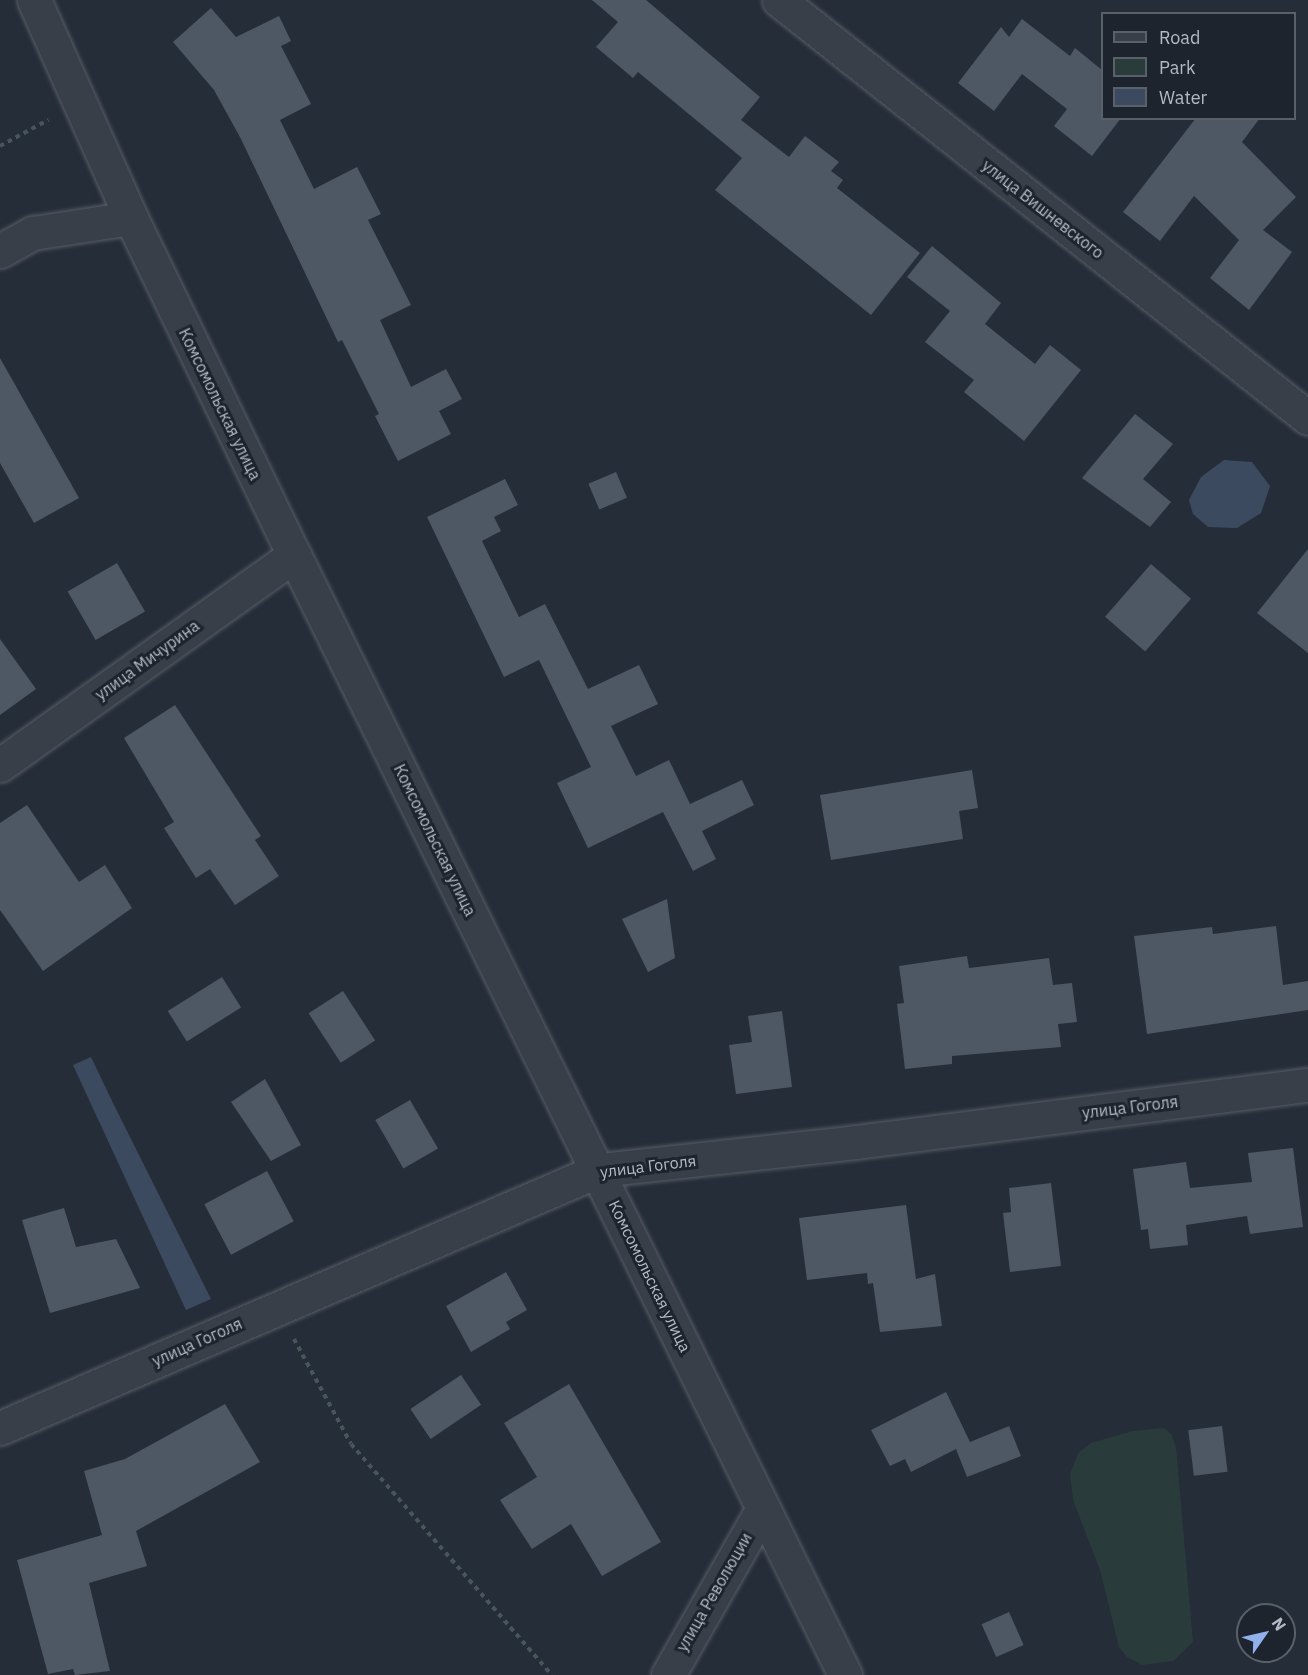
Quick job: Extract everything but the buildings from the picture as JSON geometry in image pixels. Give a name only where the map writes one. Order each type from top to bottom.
[{"type":"street","name":"Комсомольская улица","points":[[34,0],[131,218],[294,555],[599,1170],[762,1510],[845,1675]]},
{"type":"street","name":"улица Вишневского","points":[[779,0],[1308,418]]},
{"type":"street","points":[[0,251],[33,233],[131,218]]},
{"type":"street","name":"улица Мичурина","points":[[0,765],[294,555]]},
{"type":"street","name":"улица Гоголя","points":[[0,1428],[599,1170],[855,1142],[1308,1085]]},
{"type":"street","name":"улица Революции","points":[[669,1675],[762,1510]]},
{"type":"path","points":[[0,146],[81,103]]},
{"type":"path","points":[[277,1307],[351,1444],[552,1675]]},
{"type":"green space","points":[[1164,1428],[1172,1435],[1176,1447],[1193,1642],[1173,1661],[1142,1665],[1127,1657],[1119,1647],[1100,1570],[1073,1500],[1070,1474],[1078,1453],[1091,1443],[1133,1431]]},
{"type":"water","points":[[1224,460],[1252,462],[1270,486],[1261,513],[1237,528],[1208,527],[1193,514],[1189,500],[1201,477]]},
{"type":"water","points":[[91,1057],[211,1299],[186,1310],[73,1065]]}]
